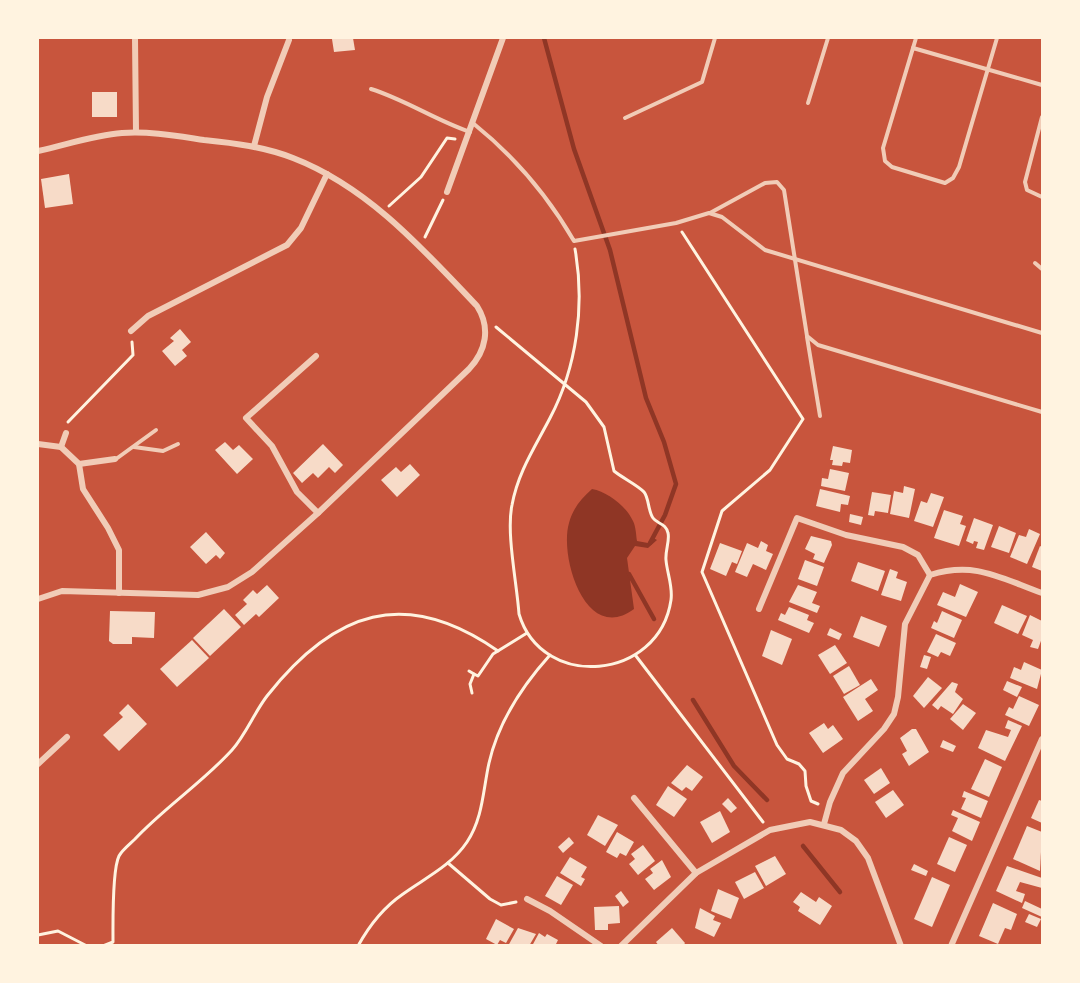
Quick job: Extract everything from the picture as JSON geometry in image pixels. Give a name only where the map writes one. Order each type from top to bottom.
[{"type":"street","points":[[135,38],[136,132]]},
{"type":"street","points":[[447,192],[474,124],[503,38]]},
{"type":"street","points":[[254,146],[267,97],[289,40]]},
{"type":"street","points":[[38,150],[89,138],[136,132],[254,146],[294,158],[327,174],[383,212],[421,247],[477,306],[484,320],[485,341],[475,363],[318,513],[252,572],[228,587],[198,595],[62,591],[38,599]]},
{"type":"street","points":[[131,331],[148,316],[287,245],[301,228],[327,174]]},
{"type":"street","points":[[316,356],[246,418],[272,446],[297,492],[318,513]]},
{"type":"street","points":[[61,447],[66,433]]},
{"type":"street","points":[[38,444],[61,447],[79,464],[83,489],[119,550],[119,593]]},
{"type":"street","points":[[79,464],[115,459]]},
{"type":"street","points":[[759,609],[797,518],[846,535],[903,547],[918,555],[930,575]]},
{"type":"street","points":[[824,824],[833,794],[843,773],[884,729],[894,714],[901,681],[905,624],[930,575],[952,568],[977,569],[1042,593]]},
{"type":"street","points":[[38,764],[67,737]]},
{"type":"street","points":[[951,945],[1042,739]]},
{"type":"street","points":[[634,798],[696,873]]},
{"type":"street","points":[[621,945],[696,873],[770,830],[795,823],[824,824],[841,830],[856,841],[868,858],[901,945]]},
{"type":"street","points":[[527,899],[550,911],[601,945]]},
{"type":"lane","points":[[625,118],[702,82],[715,38]]},
{"type":"lane","points":[[808,103],[828,38]]},
{"type":"lane","points":[[916,38],[883,148],[885,161],[892,166],[945,183],[953,178],[959,167],[997,38]]},
{"type":"lane","points":[[913,48],[1042,85]]},
{"type":"lane","points":[[371,89],[397,98],[443,123],[471,132]]},
{"type":"lane","points":[[1042,117],[1025,182],[1027,190],[1042,197]]},
{"type":"lane","points":[[474,124],[518,163],[559,214],[574,241],[676,223],[709,213],[765,183],[777,182],[783,190],[820,416]]},
{"type":"lane","points":[[709,213],[722,217],[765,250],[1042,333]]},
{"type":"lane","points":[[1035,263],[1042,270]]},
{"type":"lane","points":[[807,336],[818,345],[1042,412]]},
{"type":"lane","points":[[115,459],[156,430]]},
{"type":"lane","points":[[133,447],[163,451],[178,444]]},
{"type":"path","points":[[383,212],[421,177],[447,138],[468,140]]},
{"type":"path","points":[[421,247],[447,192]]},
{"type":"path","points":[[676,223],[803,419],[801,426]]},
{"type":"path","points":[[484,320],[499,329],[566,383],[586,402],[604,427],[614,471],[644,491],[653,518],[665,526],[669,536],[665,559],[672,588],[671,601],[662,630],[636,656],[603,666],[581,665],[550,655],[527,633],[519,614],[511,506],[522,470],[566,383],[577,330],[578,276],[574,241]]},
{"type":"path","points":[[66,433],[68,419],[133,355],[131,331]]},
{"type":"path","points":[[103,945],[113,944],[113,909],[119,857],[153,819],[198,784],[233,748],[267,697],[299,661],[342,627],[375,615],[419,614],[481,639],[498,651]]},
{"type":"path","points":[[469,671],[478,676],[487,660],[527,633]]},
{"type":"path","points":[[357,945],[385,910],[460,852],[474,830],[494,747],[501,730],[521,691],[550,655]]},
{"type":"path","points":[[636,656],[770,830]]},
{"type":"path","points":[[472,693],[470,684],[474,674]]},
{"type":"path","points":[[448,863],[490,899],[501,905],[527,899]]},
{"type":"path","points":[[38,935],[58,931],[87,945]]},
{"type":"shaded area","points":[[592,489],[610,496],[626,510],[634,523],[637,541],[648,543],[652,537],[657,540],[648,548],[635,546],[627,558],[634,609],[617,617],[602,616],[590,607],[580,592],[568,556],[569,523],[578,504]]},
{"type":"building","points":[[353,38],[355,50],[334,52],[332,39]]},
{"type":"building","points":[[92,92],[117,92],[117,117],[92,117]]},
{"type":"building","points":[[69,174],[73,204],[45,208],[41,179]]},
{"type":"building","points":[[180,329],[191,342],[182,350],[187,356],[175,366],[162,351],[174,341],[170,338]]},
{"type":"building","points":[[225,442],[233,450],[239,445],[253,459],[237,474],[215,450]]},
{"type":"building","points":[[323,444],[343,465],[335,473],[329,467],[318,478],[313,473],[302,483],[293,473]]},
{"type":"building","points":[[833,446],[852,450],[850,463],[843,462],[842,466],[832,465],[833,460],[830,460]]},
{"type":"building","points":[[410,464],[420,475],[397,497],[381,480],[396,467],[401,472]]},
{"type":"building","points":[[830,469],[849,473],[845,491],[821,486],[822,478],[828,479]]},
{"type":"building","points":[[904,486],[915,489],[909,518],[890,514],[894,491],[903,493]]},
{"type":"building","points":[[820,489],[850,496],[848,505],[841,504],[840,512],[816,506]]},
{"type":"building","points":[[872,492],[891,495],[888,513],[875,511],[874,516],[868,515]]},
{"type":"building","points":[[931,493],[944,497],[933,527],[914,521],[921,501],[927,503]]},
{"type":"building","points":[[944,510],[963,516],[960,524],[966,526],[959,546],[934,538]]},
{"type":"building","points":[[850,514],[863,517],[861,525],[849,522]]},
{"type":"building","points":[[974,518],[993,525],[984,550],[976,548],[978,542],[974,541],[973,544],[966,541]]},
{"type":"building","points":[[999,526],[1016,533],[1009,553],[991,547]]},
{"type":"building","points":[[1029,529],[1040,534],[1027,564],[1010,557],[1019,535],[1026,537]]},
{"type":"building","points":[[206,532],[225,553],[220,559],[216,555],[206,564],[190,547]]},
{"type":"building","points":[[811,536],[831,541],[832,545],[824,563],[813,559],[815,554],[805,549]]},
{"type":"building","points":[[761,541],[768,545],[766,551],[773,554],[766,570],[753,564],[747,577],[735,572],[747,543],[758,548]]},
{"type":"building","points":[[720,543],[742,551],[737,564],[732,562],[726,576],[710,569]]},
{"type":"building","points":[[1040,546],[1042,547],[1042,571],[1032,567]]},
{"type":"building","points":[[805,560],[824,567],[817,586],[798,579]]},
{"type":"building","points":[[858,562],[885,571],[878,591],[851,581]]},
{"type":"building","points":[[890,569],[898,572],[896,578],[907,582],[901,601],[881,595]]},
{"type":"building","points":[[960,584],[978,592],[966,617],[937,605],[943,592],[955,597]]},
{"type":"building","points":[[267,585],[279,598],[259,617],[256,614],[244,625],[235,615],[247,604],[243,600],[253,590],[257,594]]},
{"type":"building","points":[[798,585],[817,592],[812,603],[820,606],[817,613],[789,602]]},
{"type":"building","points":[[1002,605],[1027,616],[1018,634],[994,623]]},
{"type":"building","points":[[789,607],[809,615],[807,620],[814,623],[809,633],[778,620],[781,613],[785,615]]},
{"type":"building","points":[[224,609],[241,627],[210,656],[193,638]]},
{"type":"building","points":[[110,611],[155,612],[154,638],[132,637],[132,644],[113,644],[109,641]]},
{"type":"building","points":[[942,611],[962,620],[954,638],[931,628],[934,621],[937,623]]},
{"type":"building","points":[[1030,615],[1042,621],[1042,638],[1038,649],[1030,647],[1033,640],[1022,635]]},
{"type":"building","points":[[861,616],[887,626],[879,647],[853,637]]},
{"type":"building","points":[[830,628],[842,634],[839,640],[827,635]]},
{"type":"building","points":[[771,630],[792,639],[782,665],[762,656]]},
{"type":"building","points":[[936,634],[956,643],[950,656],[941,652],[938,657],[927,652]]},
{"type":"building","points":[[192,640],[209,658],[177,687],[160,669]]},
{"type":"building","points":[[835,645],[847,663],[830,674],[818,655]]},
{"type":"building","points":[[924,655],[931,657],[927,669],[920,667]]},
{"type":"building","points":[[1024,662],[1042,670],[1037,689],[1010,678],[1014,667],[1021,670]]},
{"type":"building","points":[[849,666],[860,685],[844,694],[833,676]]},
{"type":"building","points":[[928,677],[942,688],[924,708],[913,696]]},
{"type":"building","points":[[871,679],[878,690],[865,699],[873,711],[858,721],[843,697]]},
{"type":"building","points":[[1007,681],[1022,687],[1017,697],[1003,690]]},
{"type":"building","points":[[952,682],[958,684],[955,692],[963,699],[953,714],[941,706],[938,710],[932,705]]},
{"type":"building","points":[[1019,696],[1039,705],[1029,726],[1005,715],[1009,707],[1013,709]]},
{"type":"building","points":[[128,704],[147,724],[119,751],[103,735],[123,717],[119,713]]},
{"type":"building","points":[[963,704],[976,713],[963,730],[950,719]]},
{"type":"building","points":[[1008,720],[1022,726],[1005,761],[978,748],[986,730],[1008,737],[1011,730],[1005,728]]},
{"type":"building","points":[[824,723],[828,729],[833,725],[843,739],[823,753],[809,733]]},
{"type":"building","points":[[912,729],[916,729],[929,752],[909,766],[902,754],[907,751],[900,738]]},
{"type":"building","points":[[943,740],[956,746],[953,752],[940,747]]},
{"type":"building","points":[[985,759],[1002,767],[989,797],[971,789]]},
{"type":"building","points":[[687,765],[703,777],[692,791],[686,787],[682,791],[671,783]]},
{"type":"building","points":[[881,768],[890,783],[874,794],[864,780]]},
{"type":"building","points":[[668,786],[687,799],[674,817],[656,805]]},
{"type":"building","points":[[893,790],[904,805],[886,818],[875,802]]},
{"type":"building","points":[[964,791],[988,801],[981,818],[961,809],[966,798],[962,797]]},
{"type":"building","points":[[728,798],[737,808],[731,813],[722,804]]},
{"type":"building","points":[[1039,800],[1042,801],[1042,823],[1031,818]]},
{"type":"building","points":[[953,810],[980,822],[972,841],[952,831],[958,818],[951,815]]},
{"type":"building","points":[[720,811],[730,832],[712,843],[700,822]]},
{"type":"building","points":[[598,815],[618,825],[605,846],[587,835]]},
{"type":"building","points":[[1027,826],[1042,832],[1040,871],[1013,859]]},
{"type":"building","points":[[617,832],[634,842],[626,856],[620,853],[617,858],[606,852]]},
{"type":"building","points":[[569,837],[574,843],[563,853],[558,847]]},
{"type":"building","points":[[949,837],[967,845],[955,872],[937,864]]},
{"type":"building","points":[[643,845],[655,861],[638,875],[629,864],[635,859],[631,854]]},
{"type":"building","points":[[775,856],[786,874],[766,886],[755,866]]},
{"type":"building","points":[[570,857],[587,867],[581,877],[585,879],[581,886],[560,873]]},
{"type":"building","points":[[662,860],[671,877],[654,890],[645,879],[653,873],[650,869]]},
{"type":"building","points":[[914,864],[928,871],[926,876],[911,870]]},
{"type":"building","points":[[1007,866],[1042,878],[1042,888],[1020,882],[1016,891],[1025,894],[1022,903],[996,891]]},
{"type":"building","points":[[755,872],[764,888],[744,899],[735,882]]},
{"type":"building","points":[[557,876],[573,885],[561,905],[545,896]]},
{"type":"building","points":[[932,877],[950,885],[932,927],[914,919]]},
{"type":"building","points":[[718,889],[739,898],[731,919],[711,911]]},
{"type":"building","points":[[621,891],[629,902],[623,907],[615,896]]},
{"type":"building","points":[[801,892],[816,902],[819,897],[832,906],[820,925],[798,911],[800,907],[793,902]]},
{"type":"building","points":[[1025,901],[1042,909],[1042,917],[1022,908]]},
{"type":"building","points":[[993,903],[1017,914],[1011,930],[1005,928],[998,944],[979,936]]},
{"type":"building","points":[[619,906],[620,923],[608,924],[608,930],[595,930],[594,907]]},
{"type":"building","points":[[700,908],[715,916],[713,920],[721,923],[714,937],[695,928]]},
{"type":"building","points":[[1029,914],[1041,919],[1037,927],[1025,922]]},
{"type":"building","points":[[496,919],[514,929],[506,943],[500,940],[497,945],[486,939]]},
{"type":"building","points":[[518,928],[536,934],[529,946],[508,946]]},
{"type":"building","points":[[672,928],[685,943],[683,946],[659,946],[656,942]]},
{"type":"building","points":[[539,933],[545,937],[547,934],[558,940],[555,946],[532,946]]},
{"type":"waterway","points":[[544,38],[574,149],[610,250],[646,398],[664,442],[676,484],[665,515],[650,543]]},
{"type":"waterway","points":[[629,574],[654,619]]},
{"type":"waterway","points":[[693,700],[734,766],[767,800]]},
{"type":"waterway","points":[[803,846],[840,892]]}]
